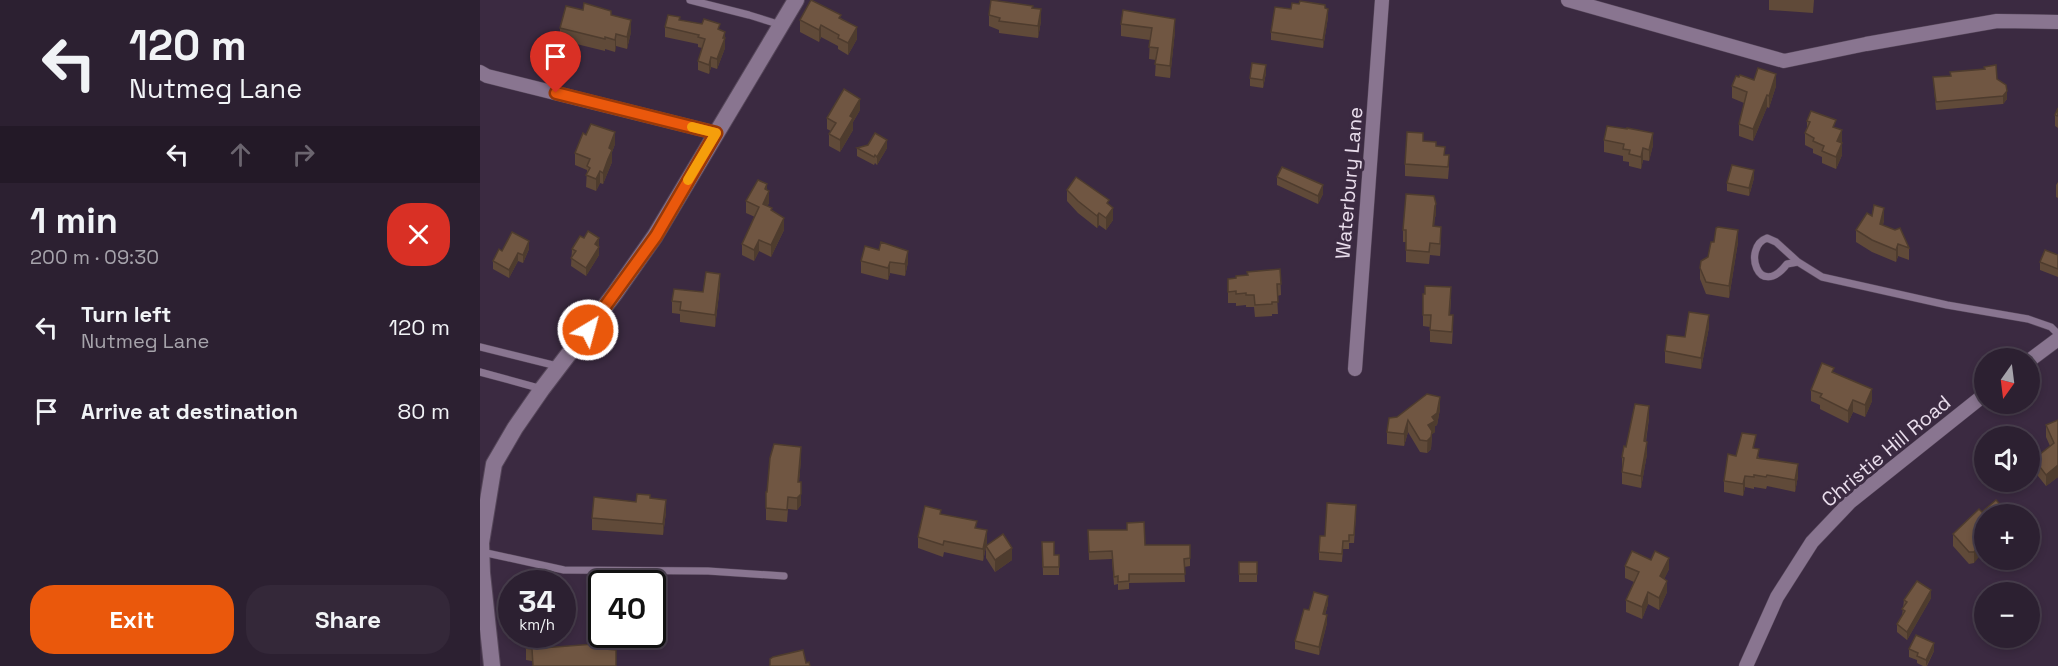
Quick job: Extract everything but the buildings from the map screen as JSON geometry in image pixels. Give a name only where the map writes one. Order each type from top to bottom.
[{"type":"street","points":[[492,666],[482,573],[482,552],[494,464],[542,389],[656,236],[796,0]]},
{"type":"street","name":"Waterbury Lane","points":[[1355,369],[1382,0]]},
{"type":"street","points":[[1568,0],[1784,61],[1997,21],[2058,22]]},
{"type":"street","points":[[480,72],[716,133]]},
{"type":"street","points":[[2040,352],[2058,339]]},
{"type":"street","name":"Christie Hill Road","points":[[1746,666],[1777,597],[1812,542],[1850,502],[1974,403]]},
{"type":"lane","points":[[690,0],[781,25]]},
{"type":"lane","points":[[1798,262],[1786,264],[1776,275],[1764,277],[1755,268],[1755,254],[1762,240],[1767,238],[1776,242],[1798,262],[1822,278],[1947,305],[2028,319],[2051,327],[2058,334]]},
{"type":"lane","points":[[480,347],[560,366]]},
{"type":"lane","points":[[480,372],[542,389]]},
{"type":"lane","points":[[482,552],[564,570],[708,572],[784,576]]},
{"type":"slow traffic","points":[[688,180],[716,133],[692,127]]},
{"type":"route","points":[[556,93],[716,133],[656,236],[588,330]]}]
